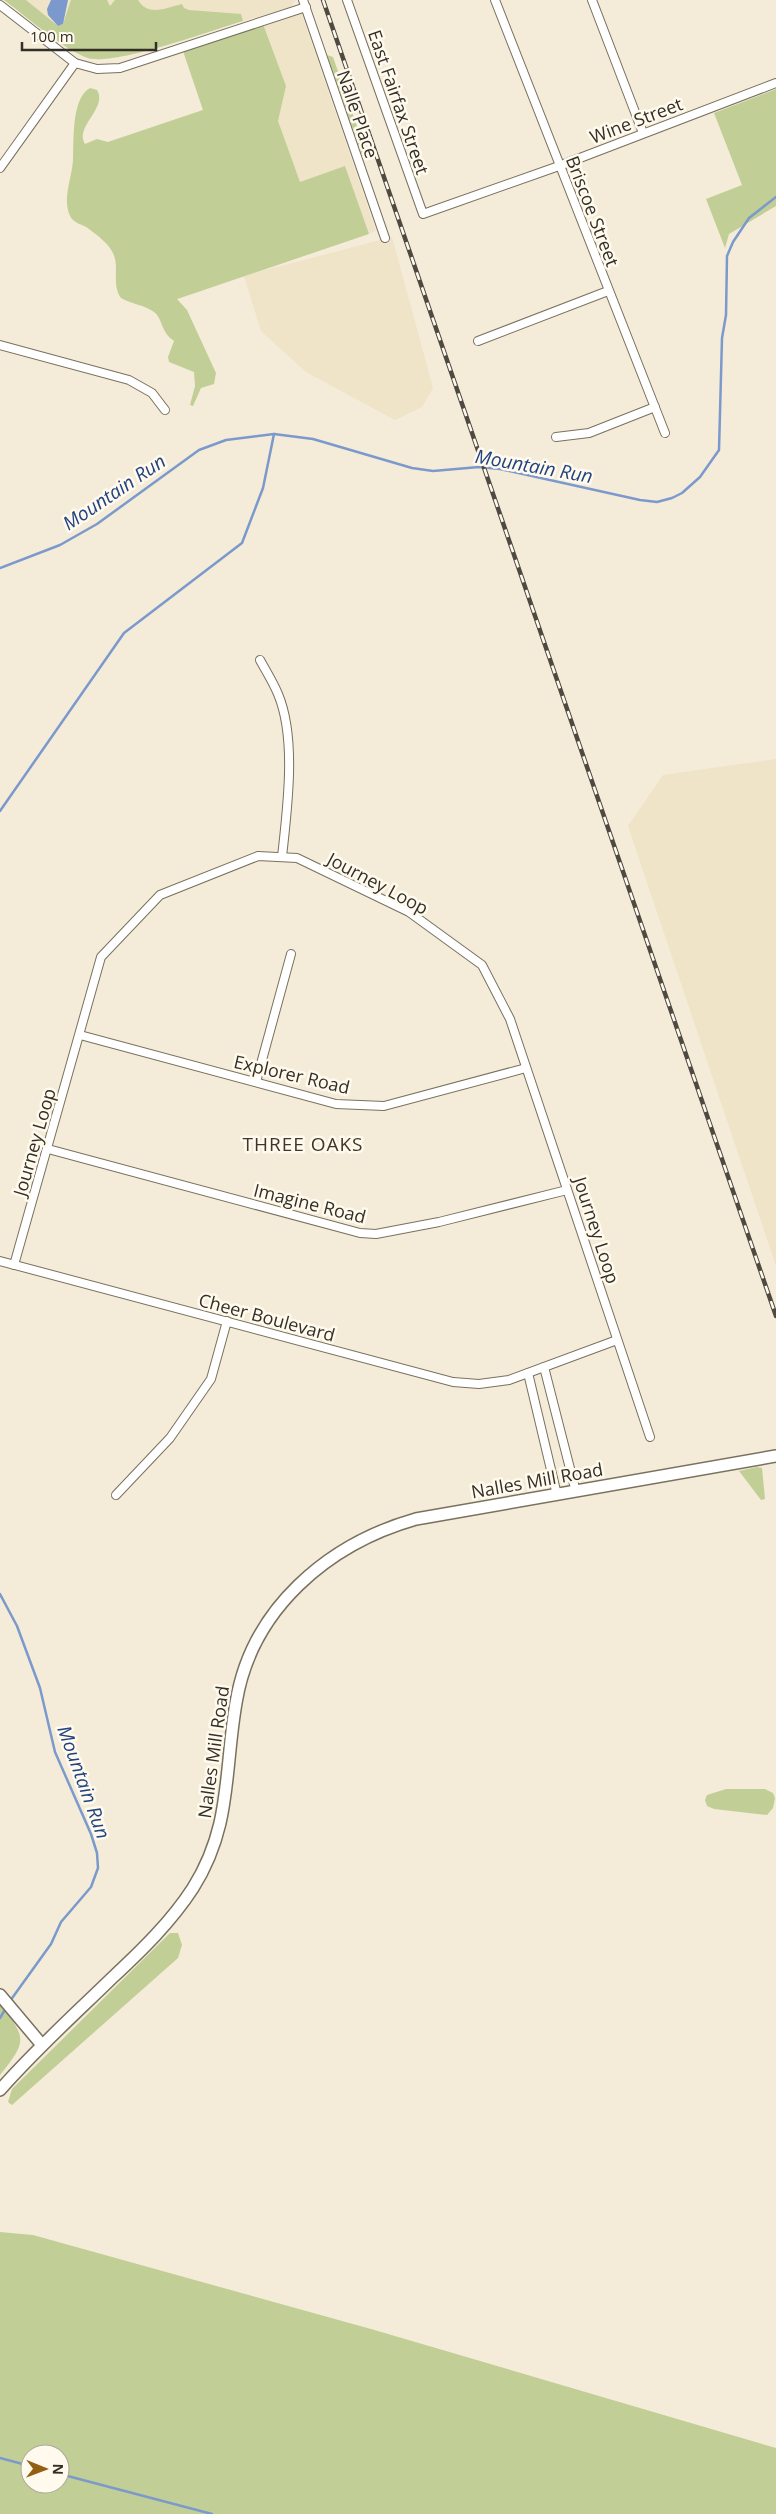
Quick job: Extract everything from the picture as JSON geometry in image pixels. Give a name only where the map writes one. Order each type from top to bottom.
[{"type":"street","name":"East Fairfax Street","points":[[347,0],[423,214]]},
{"type":"street","name":"Briscoe Street","points":[[495,0],[665,433]]},
{"type":"street","points":[[592,0],[643,133]]},
{"type":"street","points":[[0,5],[75,63],[97,69],[120,68],[305,3]]},
{"type":"street","name":"Nalle Place","points":[[305,3],[385,238]]},
{"type":"street","points":[[0,168],[75,63]]},
{"type":"street","name":"Wine Street","points":[[423,214],[559,166],[776,82]]},
{"type":"street","points":[[478,341],[608,291]]},
{"type":"street","points":[[0,347],[110,373],[129,380],[152,393],[165,410]]},
{"type":"street","points":[[556,437],[589,433],[655,407]]},
{"type":"street","points":[[260,660],[279,695],[289,743],[288,800],[282,858]]},
{"type":"street","name":"Journey Loop","points":[[14,1265],[102,957],[160,895],[258,856],[297,858],[409,912],[482,965],[510,1019],[650,1437]]},
{"type":"street","points":[[256,1082],[290,954]]},
{"type":"street","name":"Explorer Road","points":[[80,1035],[336,1104],[384,1106],[526,1068]]},
{"type":"street","name":"Imagine Road","points":[[48,1149],[360,1233],[376,1234],[439,1222],[568,1190]]},
{"type":"street","name":"Cheer Boulevard","points":[[0,1261],[453,1382],[486,1383],[509,1380],[618,1340]]},
{"type":"street","points":[[116,1495],[170,1438],[211,1379],[227,1321]]},
{"type":"street","points":[[544,1367],[576,1492]]},
{"type":"street","points":[[528,1373],[557,1495]]},
{"type":"street","name":"Nalles Mill Road","points":[[0,2090],[42,2045],[165,1924],[187,1897],[205,1868],[213,1850],[225,1806],[231,1737],[240,1684],[258,1640],[272,1617],[300,1583],[340,1551],[394,1525],[452,1512],[776,1456]]},
{"type":"street","points":[[0,1995],[42,2045]]},
{"type":"shaded area","points":[[4,0],[296,0],[290,7],[138,53],[100,60],[89,59],[78,53]]},
{"type":"shaded area","points":[[301,12],[376,231],[254,273],[392,237],[433,388],[422,407],[395,420],[306,372],[261,331],[244,276],[176,300],[80,151],[203,110],[183,51]]},
{"type":"shaded area","points":[[776,759],[776,1266],[628,826],[663,775]]},
{"type":"green space","points":[[4,0],[26,0],[58,26],[63,24],[71,0],[107,0],[110,6],[115,0],[138,0],[142,5],[152,10],[182,4],[184,8],[189,10],[241,14],[243,21],[141,52],[120,57],[88,58],[57,41]]},
{"type":"green space","points":[[263,24],[286,86],[278,121],[300,182],[345,166],[369,234],[177,299],[187,310],[216,373],[214,384],[201,388],[193,406],[190,405],[195,386],[194,372],[169,362],[168,357],[174,341],[166,333],[154,312],[121,298],[116,281],[115,258],[111,250],[106,243],[87,227],[74,221],[70,216],[67,196],[73,160],[77,110],[79,101],[84,93],[90,88],[97,90],[98,104],[84,131],[83,138],[85,144],[97,139],[108,142],[203,110],[183,51]]},
{"type":"green space","points":[[327,55],[333,57],[366,152],[363,158]]},
{"type":"green space","points":[[776,89],[776,206],[729,234],[725,248],[706,199],[742,185],[714,113]]},
{"type":"green space","points":[[757,1467],[762,1468],[765,1499],[761,1500],[739,1471]]},
{"type":"green space","points":[[726,1789],[765,1789],[773,1793],[775,1798],[773,1808],[767,1815],[714,1809],[707,1806],[705,1800],[707,1795]]},
{"type":"green space","points":[[170,1933],[178,1933],[182,1945],[178,1958],[12,2105],[8,2102],[12,2089]]},
{"type":"green space","points":[[0,2005],[15,2025],[20,2040],[15,2054],[0,2075]]},
{"type":"green space","points":[[0,2232],[33,2235],[371,2329],[776,2448],[776,2514],[0,2514]]},
{"type":"water","points":[[51,0],[68,0],[63,24],[58,26],[48,15],[47,9]]},
{"type":"waterway","name":"Mountain Run","points":[[0,568],[60,545],[97,524],[199,450],[226,440],[274,434],[313,439],[412,468],[433,471],[479,467],[500,469],[640,500],[657,502],[672,498],[682,493],[700,477],[719,450],[722,338],[726,315],[727,256],[733,242],[749,218],[776,197]]},
{"type":"waterway","points":[[0,811],[124,633],[242,543],[263,488],[274,434]]},
{"type":"waterway","name":"Mountain Run","points":[[0,1594],[17,1626],[40,1688],[55,1752],[91,1834],[97,1853],[98,1868],[91,1887],[61,1922],[51,1944],[10,2001]]},
{"type":"waterway","name":"Mountain Run","points":[[0,2018],[6,2008]]},
{"type":"waterway","points":[[0,2458],[20,2463]]},
{"type":"waterway","points":[[70,2477],[212,2514]]},
{"type":"railway","points":[[323,0],[776,1316]]},
{"type":"district","name":"THREE OAKS","points":[[303,1144]]}]
